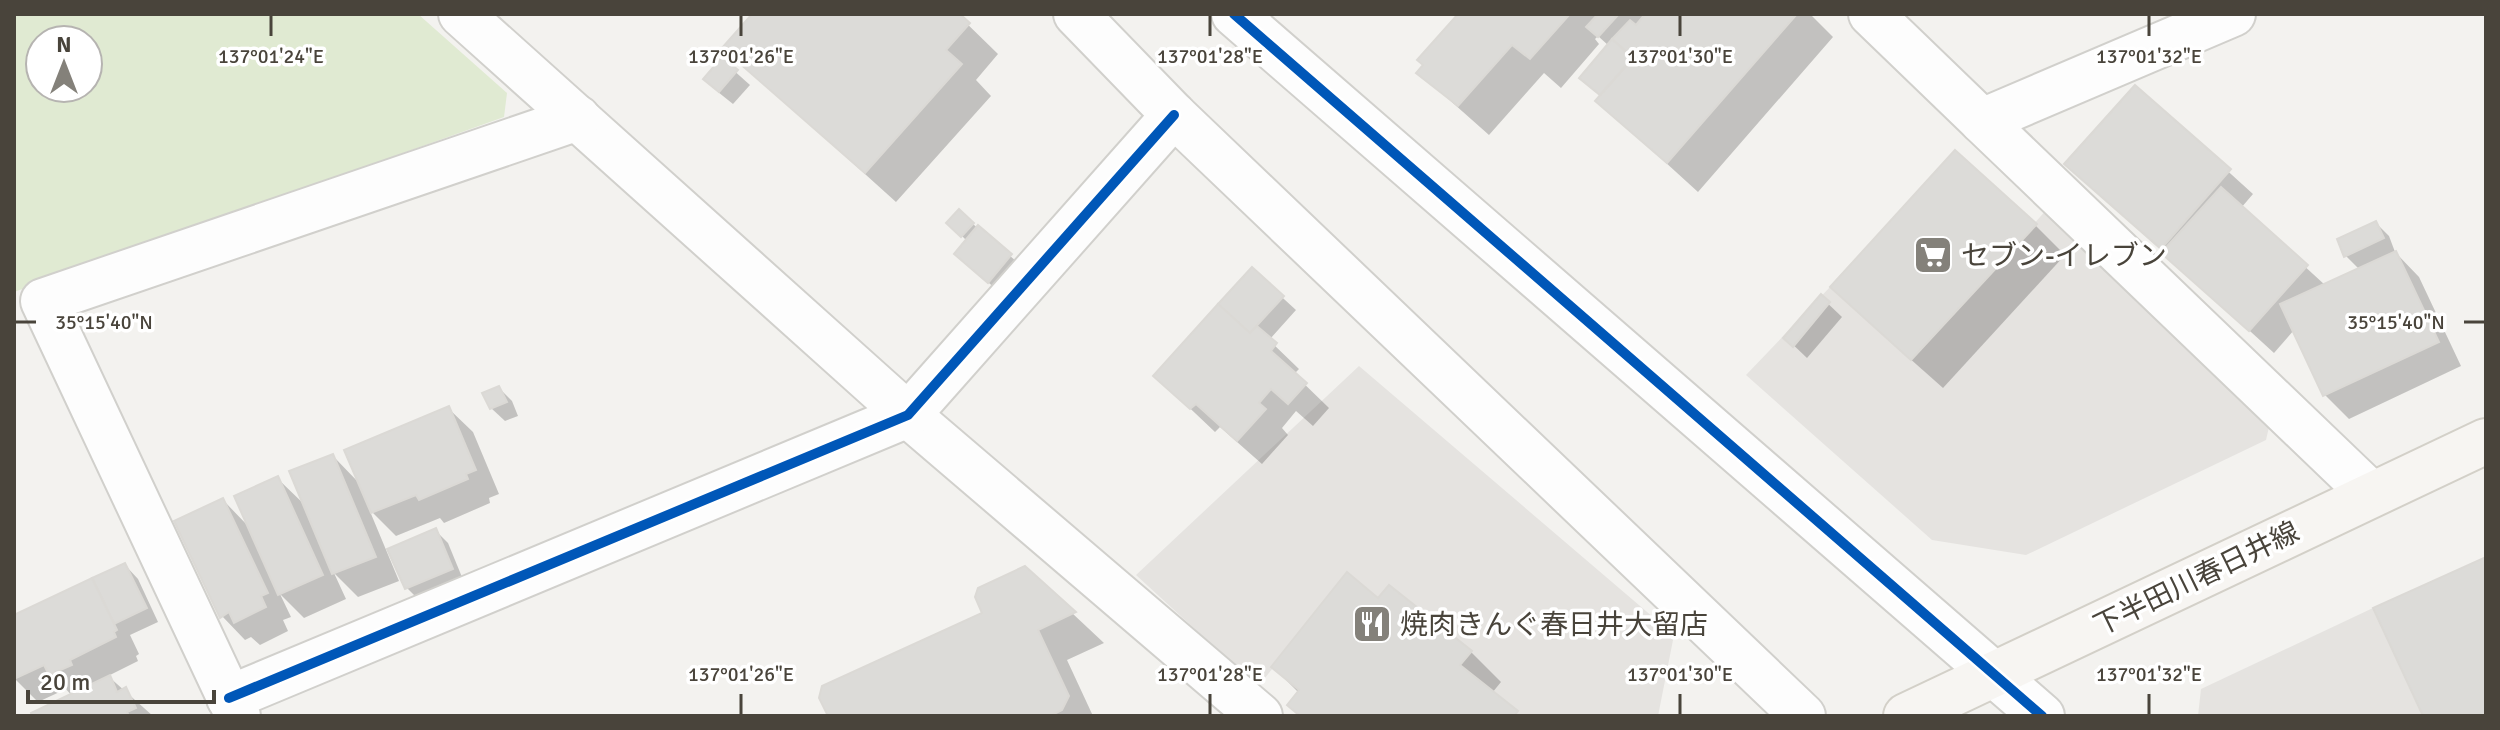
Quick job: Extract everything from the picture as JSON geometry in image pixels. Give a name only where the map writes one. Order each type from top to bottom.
[{"type":"main road","name":"下半田川春日井線","points":[[1906,716],[2486,441]]},
{"type":"street","points":[[461,14],[1241,712]]},
{"type":"street","points":[[1076,14],[1174,115],[1803,716]]},
{"type":"street","points":[[1234,14],[2042,716]]},
{"type":"street","points":[[1871,14],[2371,494]]},
{"type":"street","points":[[1982,121],[2233,14]]},
{"type":"street","points":[[578,118],[28,306],[234,707],[908,415],[1174,115]]},
{"type":"green space","points":[[14,14],[418,14],[507,93],[504,117],[14,292]]},
{"type":"shaded area","points":[[2048,208],[2272,414],[2266,440],[2026,555],[1932,540],[1746,375],[1830,287],[1912,360]]},
{"type":"shaded area","points":[[1359,366],[1674,635],[1658,716],[1514,716],[1517,711],[1460,665],[1471,650],[1389,585],[1378,598],[1347,573],[1258,687],[1136,575]]},
{"type":"shaded area","points":[[2373,608],[2423,716],[2198,716],[2201,689]]},
{"type":"building","points":[[752,14],[960,14],[970,23],[946,50],[962,64],[865,173],[722,48]]},
{"type":"building","points":[[1458,14],[1570,14],[1530,59],[1512,45],[1458,106],[1416,73],[1423,65],[1417,60]]},
{"type":"building","points":[[1598,14],[1619,14],[1598,37],[1586,27]]},
{"type":"building","points":[[1645,14],[1797,14],[1667,163],[1595,101],[1633,58],[1612,39],[1630,20],[1636,25]]},
{"type":"building","points":[[1612,39],[1633,58],[1600,95],[1579,78]]},
{"type":"building","points":[[722,57],[738,70],[719,92],[703,79]]},
{"type":"building","points":[[2135,85],[2231,169],[2161,249],[2064,164]]},
{"type":"building","name":"セブン-イレブン","points":[[1955,150],[2037,224],[1911,360],[1830,287]]},
{"type":"building","points":[[2221,187],[2308,265],[2249,331],[2161,253]]},
{"type":"building","points":[[959,209],[974,223],[961,237],[946,223]]},
{"type":"building","points":[[2376,221],[2384,238],[2344,257],[2337,239]]},
{"type":"building","points":[[978,225],[1012,254],[988,283],[954,254]]},
{"type":"building","points":[[2396,251],[2439,342],[2323,396],[2280,304]]},
{"type":"building","points":[[1252,267],[1284,296],[1250,333],[1218,304]]},
{"type":"building","points":[[1821,294],[1830,302],[1793,347],[1783,338]]},
{"type":"building","points":[[1218,304],[1250,333],[1257,326],[1277,343],[1271,351],[1307,383],[1288,404],[1271,389],[1259,403],[1266,409],[1237,441],[1196,404],[1190,409],[1153,376]]},
{"type":"building","points":[[499,386],[507,402],[490,409],[482,393]]},
{"type":"building","points":[[449,406],[476,470],[466,474],[468,479],[419,500],[416,495],[371,513],[344,450]]},
{"type":"building","points":[[333,454],[376,557],[332,574],[289,471]]},
{"type":"building","points":[[278,476],[323,575],[278,595],[234,496]]},
{"type":"building","points":[[223,498],[268,593],[261,596],[266,607],[234,623],[229,612],[220,618],[174,521]]},
{"type":"building","points":[[436,528],[453,569],[405,589],[387,549]]},
{"type":"building","points":[[2486,557],[2486,716],[2423,716],[2373,608]]},
{"type":"building","points":[[125,563],[147,608],[114,624],[92,578]]},
{"type":"building","points":[[1025,566],[1076,612],[1038,630],[1069,696],[1062,710],[1050,716],[828,716],[819,698],[822,686],[982,613],[975,597],[978,588]]},
{"type":"building","name":"焼肉きんぐ春日井大留店","points":[[1347,572],[1378,598],[1389,585],[1472,651],[1460,665],[1518,711],[1514,716],[1300,716],[1287,705],[1299,690],[1271,667]]},
{"type":"building","points":[[92,578],[117,630],[114,632],[116,637],[70,660],[72,665],[49,675],[44,665],[14,679],[14,615]]},
{"type":"building","points":[[110,675],[117,692],[126,687],[136,708],[127,712],[129,716],[32,716],[31,713]]},
{"type":"cycle path","points":[[1234,14],[2042,716]]},
{"type":"cycle path","points":[[229,698],[908,415],[1174,115]]},
{"type":"place","name":"セブン-イレブン","points":[[1933,255]]},
{"type":"place","name":"焼肉きんぐ春日井大留店","points":[[1372,624]]}]
